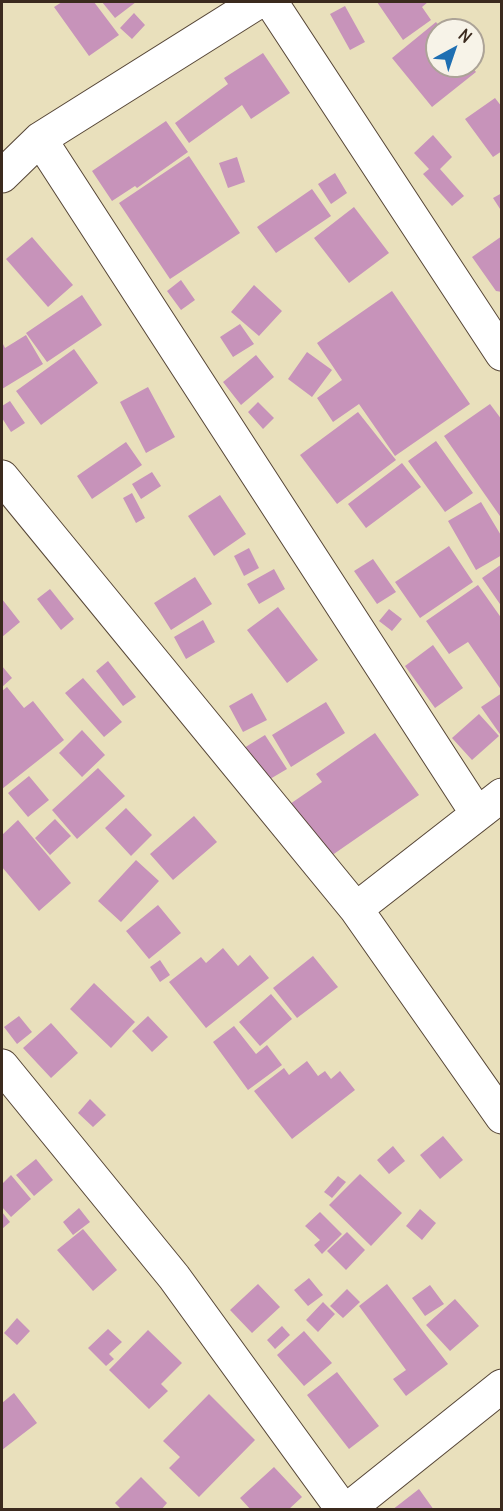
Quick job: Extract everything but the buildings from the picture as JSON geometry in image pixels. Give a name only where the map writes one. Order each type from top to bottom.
[{"type":"street","points":[[2,176],[40,139],[258,2]]},
{"type":"street","points":[[271,2],[501,354]]},
{"type":"street","points":[[40,139],[489,803],[356,909]]},
{"type":"street","points":[[2,477],[356,909],[501,1117]]},
{"type":"street","points":[[2,1066],[174,1277],[345,1509],[501,1386]]}]
